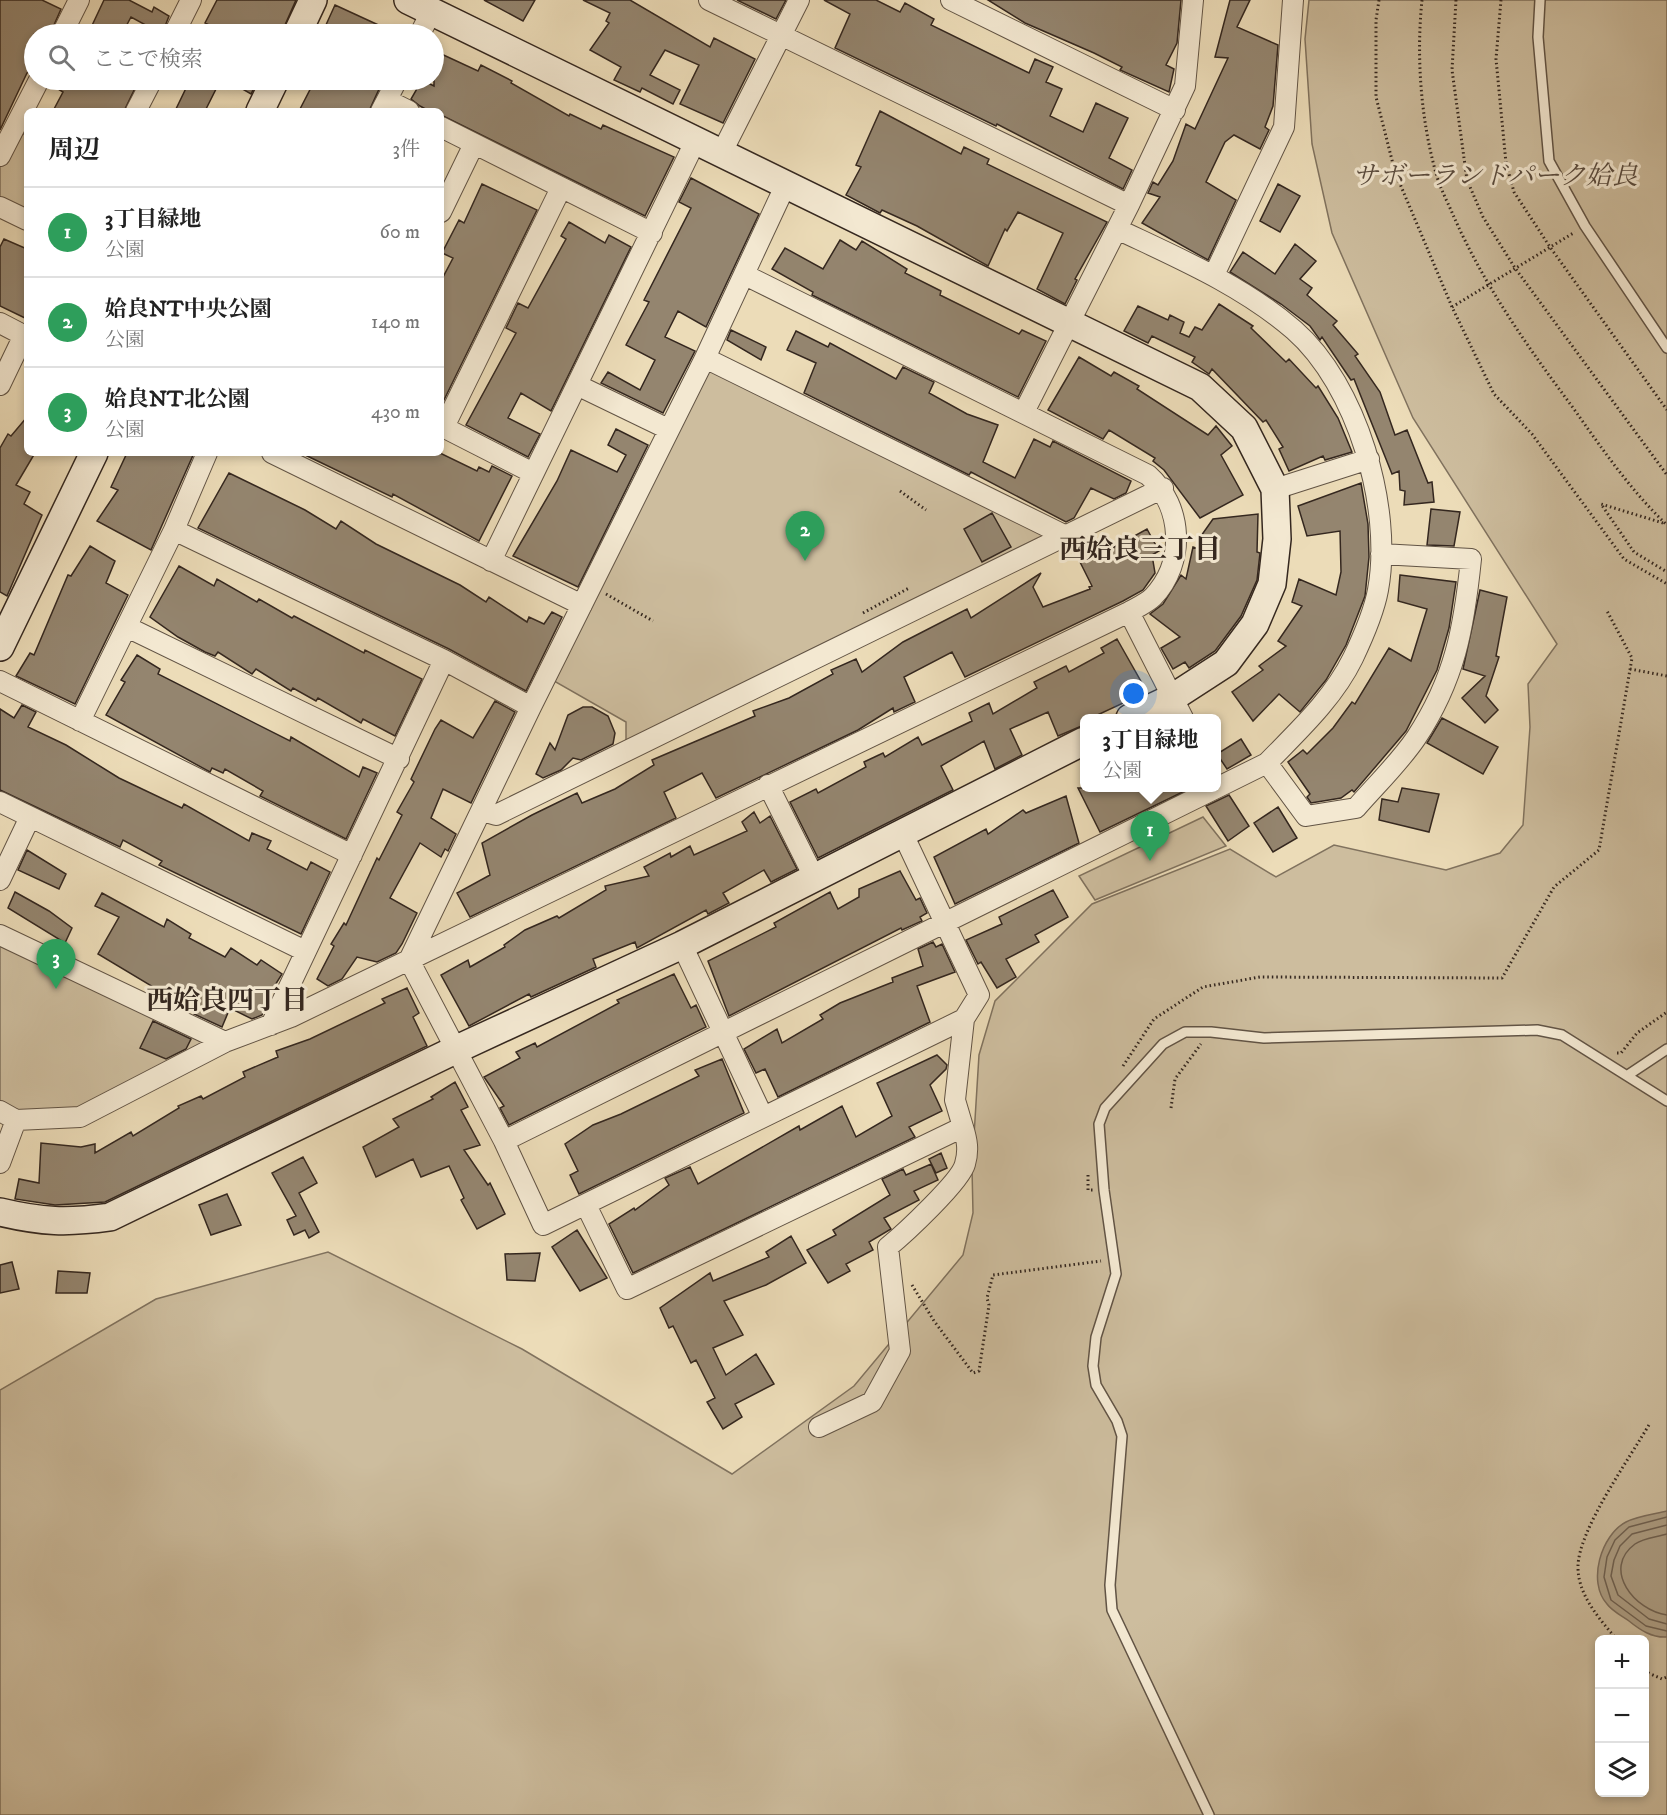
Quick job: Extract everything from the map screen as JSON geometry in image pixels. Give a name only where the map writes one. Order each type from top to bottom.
[{"type":"street","points":[[67,24],[79,0]]},
{"type":"street","points":[[302,24],[314,0]]},
{"type":"street","points":[[709,0],[1129,205]]},
{"type":"street","points":[[722,154],[799,0]]},
{"type":"street","points":[[951,0],[972,5],[1175,110]]},
{"type":"street","points":[[1024,412],[1129,205],[1185,86],[1193,0]]},
{"type":"street","points":[[1214,275],[1284,127],[1293,0]]},
{"type":"street","points":[[177,24],[185,2]]},
{"type":"street","points":[[420,15],[439,24]]},
{"type":"street","points":[[444,26],[786,184],[1200,387],[1244,428],[1275,489],[1277,539],[1272,584],[1255,624],[1226,663],[1177,708],[1149,714]]},
{"type":"street","points":[[25,108],[34,90]]},
{"type":"street","points":[[138,108],[147,90]]},
{"type":"street","points":[[261,108],[270,90]]},
{"type":"street","points":[[384,106],[392,90]]},
{"type":"street","points":[[0,156],[24,109]]},
{"type":"street","points":[[444,129],[652,233]]},
{"type":"street","points":[[491,561],[695,142]]},
{"type":"street","points":[[444,206],[474,144]]},
{"type":"street","points":[[409,960],[531,707],[705,358],[786,184]]},
{"type":"street","points":[[444,425],[561,188]]},
{"type":"street","points":[[0,207],[24,219]]},
{"type":"street","points":[[1116,229],[1214,275],[1295,331],[1324,366],[1352,413],[1369,459],[1378,509],[1381,554],[1378,591],[1353,659],[1329,698],[1267,763],[1221,783]]},
{"type":"street","points":[[0,1163],[8,1116],[80,1117],[225,1042],[271,1025],[409,960],[1129,612],[1152,597],[1174,562],[1177,522],[1163,488],[1148,475],[745,275]]},
{"type":"street","points":[[0,323],[24,335]]},
{"type":"street","points":[[0,385],[24,340]]},
{"type":"street","points":[[705,358],[1066,536]]},
{"type":"street","points":[[577,385],[668,429]]},
{"type":"street","points":[[444,428],[533,473]]},
{"type":"street","points":[[0,647],[93,456]]},
{"type":"street","points":[[80,721],[174,530],[206,456]]},
{"type":"street","points":[[279,456],[582,605]]},
{"type":"street","points":[[1275,489],[1369,459]]},
{"type":"street","points":[[482,811],[496,815],[1163,488]]},
{"type":"street","points":[[174,530],[444,660],[531,707]]},
{"type":"street","points":[[1267,763],[1306,816],[1356,808],[1415,740],[1436,704],[1464,626],[1471,559],[1381,554]]},
{"type":"street","points":[[1129,612],[1177,708]]},
{"type":"street","points":[[127,627],[399,759]]},
{"type":"street","points":[[271,1025],[444,660]]},
{"type":"street","points":[[0,681],[352,855]]},
{"type":"street","points":[[0,1212],[37,1221],[73,1222],[110,1217],[457,1049],[682,945],[1080,743]]},
{"type":"street","points":[[768,785],[815,879]]},
{"type":"street","points":[[504,1141],[947,923],[1202,792]]},
{"type":"street","points":[[0,802],[305,951]]},
{"type":"street","points":[[0,880],[30,817]]},
{"type":"street","points":[[819,1427],[872,1402],[900,1351],[888,1246],[913,1227],[965,1167],[968,1144],[955,1100],[964,1019],[979,996],[947,923],[902,832]]},
{"type":"street","points":[[0,935],[225,1042]]},
{"type":"street","points":[[682,945],[763,1116]]},
{"type":"street","points":[[409,960],[504,1141],[543,1225],[964,1019]]},
{"type":"street","points":[[586,1205],[627,1289],[963,1127]]},
{"type":"lane","points":[[1540,0],[1538,37],[1549,161],[1585,226],[1667,348]]},
{"type":"lane","points":[[1209,1815],[1112,1610],[1110,1585],[1122,1436],[1117,1421],[1096,1385],[1093,1366],[1096,1337],[1116,1274],[1104,1190],[1099,1124],[1105,1108],[1163,1044],[1185,1032],[1211,1032],[1264,1038],[1537,1030],[1562,1035],[1595,1058],[1628,1075],[1667,1101]]},
{"type":"lane","points":[[1628,1075],[1667,1049]]},
{"type":"path","points":[[1379,0],[1376,20],[1376,97],[1395,172],[1452,307],[1494,394],[1532,434],[1624,559],[1667,584]]},
{"type":"path","points":[[1422,0],[1420,26],[1423,106],[1438,180],[1487,285],[1549,376],[1642,502],[1666,525]]},
{"type":"path","points":[[1456,0],[1452,70],[1467,180],[1483,217],[1515,268],[1667,475]]},
{"type":"path","points":[[1501,0],[1496,59],[1506,164],[1514,192],[1550,247],[1667,410]]},
{"type":"path","points":[[1452,307],[1585,226]]},
{"type":"path","points":[[900,491],[926,510]]},
{"type":"path","points":[[1666,525],[1601,504],[1634,552],[1667,572]]},
{"type":"path","points":[[592,586],[653,621]]},
{"type":"path","points":[[1121,1069],[1154,1018],[1203,987],[1260,977],[1503,978],[1554,886],[1599,850],[1632,658],[1606,609]]},
{"type":"path","points":[[1630,669],[1667,676]]},
{"type":"path","points":[[1595,1058],[1602,1054],[1621,1053],[1637,1033],[1667,1012]]},
{"type":"path","points":[[1171,1108],[1174,1079],[1211,1032]]},
{"type":"path","points":[[1088,1169],[1088,1190],[1104,1190]]},
{"type":"path","points":[[911,1284],[934,1321],[973,1373],[979,1371],[989,1305],[987,1298],[993,1275],[1115,1259]]},
{"type":"path","points":[[1613,1635],[1589,1606],[1578,1569],[1583,1538],[1650,1423]]},
{"type":"path","points":[[1649,1673],[1662,1679],[1667,1677]]},
{"type":"green space","name":"サボーランドパーク姶良","points":[[1309,0],[1667,0],[1667,1815],[0,1815],[0,1390],[156,1299],[328,1252],[522,1349],[732,1474],[854,1386],[963,1255],[973,1213],[972,1168],[979,1055],[995,1001],[1092,904],[1230,849],[1276,877],[1334,845],[1446,870],[1500,853],[1523,825],[1530,727],[1528,684],[1557,644],[1413,418],[1332,233],[1312,144],[1305,39]]},
{"type":"green space","points":[[12,128],[24,134],[24,219],[0,207],[0,153]]},
{"type":"green space","points":[[705,358],[1054,536],[626,753],[626,722],[547,677]]},
{"type":"green space","points":[[1203,817],[1226,846],[1095,900],[1079,876]]},
{"type":"green space","points":[[0,935],[225,1042],[80,1117],[0,1111]]},
{"type":"water","points":[[1667,1511],[1667,1637],[1662,1637],[1642,1630],[1609,1607],[1601,1595],[1598,1572],[1604,1548],[1617,1528],[1635,1518]]},
{"type":"building","points":[[0,0],[42,0],[61,9],[54,24],[24,24],[24,79],[0,130]]},
{"type":"building","points":[[104,0],[129,0],[152,12],[154,7],[169,16],[166,24],[144,24],[131,17],[127,24],[93,24]]},
{"type":"building","points":[[217,0],[296,0],[285,24],[205,23]]},
{"type":"building","points":[[484,0],[535,0],[523,21]]},
{"type":"building","points":[[583,0],[630,0],[710,47],[714,38],[755,59],[723,123],[680,104],[699,65],[665,50],[650,75],[680,90],[673,104],[642,88],[640,92],[614,80],[621,67],[590,50],[609,23],[606,21],[610,13]]},
{"type":"building","points":[[737,0],[786,0],[776,19]]},
{"type":"building","points":[[824,0],[876,0],[900,12],[905,3],[934,19],[931,25],[1029,73],[1035,59],[1053,67],[1046,82],[1062,89],[1050,116],[1083,132],[1096,103],[1128,118],[1109,158],[1132,170],[1123,189],[997,124],[996,126],[835,48],[850,14]]},
{"type":"building","points":[[988,0],[1181,0],[1177,43],[1166,65],[1174,69],[1169,92],[1120,70],[1122,67],[1094,53],[1025,23]]},
{"type":"building","points":[[1230,0],[1250,0],[1237,27],[1278,45],[1273,106],[1265,127],[1269,130],[1260,149],[1234,135],[1225,142],[1206,182],[1236,200],[1208,260],[1142,223],[1160,197],[1148,193],[1153,182],[1158,185],[1173,161],[1186,124],[1195,129],[1228,58],[1215,57]]},
{"type":"building","points":[[335,5],[376,24],[326,24]]},
{"type":"building","points":[[444,55],[478,71],[481,65],[569,116],[570,114],[601,129],[603,125],[674,157],[645,216],[444,116],[444,108],[424,108],[411,99],[416,90],[444,90]]},
{"type":"building","points":[[60,90],[134,90],[125,108],[55,108],[63,92]]},
{"type":"building","points":[[185,90],[216,90],[206,108],[176,108]]},
{"type":"building","points":[[310,90],[379,90],[370,108],[301,108]]},
{"type":"building","points":[[880,111],[961,154],[964,147],[989,159],[987,164],[1107,222],[1075,279],[1077,280],[1065,304],[1037,289],[1063,233],[1018,212],[1007,231],[1005,229],[988,266],[917,226],[882,210],[880,213],[846,195],[861,167],[856,165]]},
{"type":"building","points":[[691,178],[759,214],[706,327],[678,311],[665,337],[695,351],[663,413],[601,383],[608,372],[640,390],[655,360],[626,345],[649,302],[644,300],[691,208],[679,202]]},
{"type":"building","points":[[482,184],[537,210],[444,400],[444,275],[453,258],[444,254],[444,249],[459,220],[464,223]]},
{"type":"building","points":[[1278,184],[1300,196],[1280,232],[1260,221]]},
{"type":"building","points":[[569,222],[605,243],[609,235],[631,247],[551,411],[521,393],[508,418],[540,434],[528,457],[466,425],[516,333],[506,328],[518,303],[528,308],[566,239],[561,236]]},
{"type":"building","points":[[4,239],[24,248],[24,318],[0,306],[0,247]]},
{"type":"building","points":[[840,240],[856,250],[862,241],[907,269],[905,273],[941,291],[940,295],[1019,334],[1022,330],[1046,341],[1018,397],[812,295],[813,292],[772,269],[785,248],[823,269]]},
{"type":"building","points":[[1295,244],[1316,261],[1300,279],[1312,288],[1307,295],[1337,321],[1333,325],[1358,354],[1355,356],[1380,392],[1395,435],[1407,430],[1428,483],[1432,482],[1434,502],[1404,505],[1405,491],[1400,490],[1399,471],[1392,474],[1354,379],[1351,380],[1322,337],[1320,340],[1310,326],[1281,304],[1230,272],[1243,252],[1275,274]]},
{"type":"building","points":[[1219,304],[1253,326],[1251,328],[1286,362],[1289,359],[1316,388],[1318,386],[1338,418],[1352,452],[1325,460],[1323,456],[1289,471],[1279,449],[1283,447],[1266,420],[1263,422],[1212,369],[1209,374],[1192,362],[1195,357],[1152,336],[1148,343],[1124,331],[1138,306],[1168,320],[1170,315],[1184,322],[1180,333],[1189,337],[1195,327],[1202,330]]},
{"type":"building","points":[[731,330],[766,347],[761,360],[727,340]]},
{"type":"building","points":[[796,331],[828,347],[830,343],[896,379],[903,367],[934,382],[929,393],[967,414],[998,425],[983,462],[1015,478],[1034,439],[1050,447],[1053,441],[1131,481],[1126,493],[1114,499],[1091,488],[1074,518],[1066,522],[971,472],[969,475],[804,393],[816,363],[787,350]]},
{"type":"building","points":[[1079,357],[1111,376],[1114,372],[1139,386],[1137,389],[1208,435],[1216,426],[1232,446],[1221,455],[1243,495],[1200,518],[1164,470],[1153,461],[1155,458],[1109,430],[1103,439],[1048,410]]},
{"type":"building","points":[[24,421],[24,456],[33,456],[16,485],[30,492],[24,504],[42,515],[7,596],[0,592],[0,448],[8,434],[11,436]]},
{"type":"building","points":[[616,429],[648,445],[578,587],[513,556],[557,481],[571,450],[617,472],[626,455],[608,445]]},
{"type":"building","points":[[444,455],[477,471],[479,467],[489,472],[492,466],[512,476],[479,541],[393,494],[392,497],[307,456]]},
{"type":"building","points":[[126,456],[193,456],[151,550],[97,521],[118,490],[111,487]]},
{"type":"building","points":[[229,473],[305,510],[336,529],[341,521],[376,544],[460,585],[486,602],[489,597],[527,622],[529,617],[544,624],[552,612],[562,617],[526,691],[449,649],[198,528]]},
{"type":"building","points":[[1361,483],[1368,524],[1369,557],[1365,596],[1346,645],[1326,680],[1300,712],[1279,694],[1253,721],[1232,692],[1263,670],[1259,666],[1286,646],[1278,641],[1302,606],[1292,602],[1299,579],[1336,595],[1341,572],[1340,531],[1307,536],[1298,506]]},
{"type":"building","points":[[1431,509],[1460,512],[1454,546],[1427,545]]},
{"type":"building","points":[[992,513],[1011,547],[982,562],[964,529]]},
{"type":"building","points":[[1258,514],[1257,552],[1260,553],[1257,580],[1241,616],[1215,651],[1189,668],[1185,662],[1173,669],[1161,648],[1180,637],[1150,614],[1163,604],[1181,575],[1186,579],[1193,547],[1202,550],[1201,536],[1213,519]]},
{"type":"building","points":[[1147,529],[1159,551],[1152,555],[1155,573],[1143,590],[965,677],[952,652],[904,677],[915,702],[894,712],[893,708],[858,730],[716,798],[702,773],[664,792],[676,818],[470,917],[457,893],[490,875],[482,843],[577,793],[582,803],[615,789],[654,765],[652,760],[755,716],[753,711],[789,698],[833,674],[831,670],[856,659],[862,672],[903,642],[967,609],[971,618],[1041,573],[1033,587],[1043,607],[1090,589],[1089,587],[1092,586],[1077,556],[1103,541],[1109,550]]},
{"type":"building","points":[[90,546],[115,561],[106,583],[128,595],[75,704],[16,676],[30,653],[34,655],[68,575],[71,576]]},
{"type":"building","points":[[179,566],[214,586],[217,579],[257,602],[259,599],[292,618],[294,616],[364,653],[365,650],[422,679],[395,736],[363,719],[361,723],[318,698],[316,701],[293,688],[291,691],[256,669],[252,674],[218,652],[215,656],[205,652],[178,637],[150,617]]},
{"type":"building","points":[[1400,575],[1456,582],[1449,628],[1437,670],[1406,731],[1354,792],[1352,790],[1341,798],[1311,803],[1307,797],[1310,794],[1288,762],[1303,750],[1307,754],[1333,728],[1352,702],[1355,704],[1389,648],[1411,661],[1427,609],[1398,601]]},
{"type":"building","points":[[1480,590],[1507,597],[1496,656],[1499,657],[1486,696],[1498,710],[1485,723],[1462,698],[1485,676],[1463,669]]},
{"type":"building","points":[[1117,639],[1147,692],[1100,714],[1080,714],[1080,727],[1058,736],[1048,712],[1010,729],[1022,755],[995,769],[984,741],[941,766],[953,790],[818,858],[790,802],[816,789],[818,793],[866,767],[864,762],[883,753],[885,757],[918,737],[922,745],[972,721],[969,713],[989,703],[993,714],[1037,688],[1034,682],[1066,666],[1069,672],[1104,653],[1101,648]]},
{"type":"building","points":[[137,655],[160,669],[158,674],[290,741],[291,737],[359,777],[363,767],[377,773],[346,839],[260,796],[263,791],[225,769],[223,773],[212,768],[210,772],[106,715],[125,682],[121,680]]},
{"type":"building","points":[[495,701],[515,712],[471,803],[443,789],[431,818],[456,834],[448,851],[445,849],[441,857],[420,843],[390,898],[417,913],[402,944],[396,953],[377,962],[357,957],[342,979],[328,986],[317,979],[334,946],[331,944],[344,923],[346,925],[377,858],[379,860],[402,815],[397,812],[414,782],[411,779],[435,729],[441,720],[473,738]]},
{"type":"building","points":[[22,705],[36,712],[28,727],[66,745],[119,778],[182,808],[184,804],[249,841],[252,833],[271,841],[267,849],[307,870],[311,862],[330,872],[301,934],[159,865],[162,861],[123,840],[120,847],[0,790],[0,709],[14,718]]},
{"type":"building","points":[[583,707],[592,707],[608,716],[615,733],[613,744],[581,760],[573,758],[561,770],[543,778],[536,774],[550,743],[555,750],[568,715]]},
{"type":"building","points":[[1442,718],[1498,747],[1483,774],[1427,743]]},
{"type":"building","points":[[1241,739],[1251,755],[1227,769],[1221,760],[1221,752]]},
{"type":"building","points":[[1402,788],[1439,794],[1429,832],[1379,820],[1382,799],[1398,802]]},
{"type":"building","points":[[1080,792],[1183,792],[1100,832]]},
{"type":"building","points":[[1229,795],[1249,826],[1228,841],[1206,806]]},
{"type":"building","points":[[1066,796],[1079,843],[955,904],[934,857],[986,829],[988,834],[1023,810],[1026,813]]},
{"type":"building","points":[[1278,807],[1297,838],[1273,852],[1254,823]]},
{"type":"building","points":[[754,812],[760,823],[770,816],[797,869],[771,882],[764,870],[723,893],[729,903],[708,914],[706,910],[637,948],[635,942],[593,959],[596,967],[531,997],[529,994],[469,1026],[441,975],[468,960],[470,967],[505,947],[504,945],[525,930],[557,916],[559,918],[606,890],[605,886],[649,876],[644,867],[670,853],[671,857],[690,846],[694,855],[747,831],[742,822]]},
{"type":"building","points":[[27,850],[66,874],[59,889],[18,870]]},
{"type":"building","points":[[900,871],[916,900],[920,898],[927,913],[920,917],[922,921],[902,930],[901,928],[729,1016],[708,961],[776,927],[774,923],[830,892],[838,909],[859,897],[859,889]]},
{"type":"building","points":[[1053,890],[1068,917],[1035,935],[1039,942],[1006,959],[1016,977],[997,988],[981,962],[978,964],[966,940],[1002,924],[999,917]]},
{"type":"building","points":[[15,892],[49,911],[72,928],[65,943],[8,908]]},
{"type":"building","points":[[102,893],[164,927],[167,919],[191,934],[189,938],[225,957],[231,948],[257,965],[261,960],[282,974],[264,1003],[267,1005],[262,1015],[252,1019],[230,1008],[222,1027],[194,1014],[197,1009],[164,990],[163,993],[98,954],[119,917],[95,906]]},
{"type":"building","points":[[933,942],[936,947],[942,944],[955,972],[917,986],[930,1022],[778,1097],[765,1069],[756,1073],[744,1049],[777,1029],[782,1043],[823,1019],[820,1015],[840,1003],[893,982],[892,978],[923,966],[918,949]]},
{"type":"building","points":[[674,974],[691,1008],[696,1005],[706,1027],[509,1125],[500,1108],[504,1106],[484,1077],[520,1058],[516,1052],[535,1043],[537,1047],[619,1003],[617,1000]]},
{"type":"building","points":[[407,988],[419,1013],[413,1017],[427,1046],[105,1202],[55,1205],[15,1199],[19,1179],[39,1183],[41,1143],[81,1147],[95,1144],[95,1153],[131,1132],[133,1136],[179,1108],[178,1106],[201,1096],[203,1099],[245,1077],[243,1072],[278,1057],[276,1051],[310,1039],[385,1003],[382,999]]},
{"type":"building","points":[[153,1021],[191,1039],[186,1049],[166,1059],[140,1048]]},
{"type":"building","points":[[937,1055],[947,1065],[946,1069],[930,1085],[942,1111],[909,1127],[915,1137],[633,1273],[609,1224],[634,1208],[635,1210],[669,1185],[665,1178],[690,1167],[698,1184],[799,1126],[800,1130],[842,1106],[856,1137],[892,1116],[877,1083]]},
{"type":"building","points":[[722,1059],[744,1113],[579,1194],[570,1175],[578,1171],[565,1144],[593,1125],[699,1076],[695,1070]]},
{"type":"building","points":[[455,1082],[468,1107],[461,1110],[480,1145],[464,1150],[488,1185],[490,1183],[505,1214],[477,1229],[461,1200],[464,1198],[449,1166],[421,1177],[413,1159],[376,1177],[363,1147],[399,1127],[393,1119],[433,1099],[431,1097]]},
{"type":"building","points":[[941,1153],[947,1168],[936,1173],[929,1159]]},
{"type":"building","points":[[303,1157],[317,1183],[299,1193],[319,1232],[309,1238],[305,1230],[294,1235],[287,1220],[296,1216],[272,1173]]},
{"type":"building","points":[[931,1164],[938,1180],[914,1191],[919,1200],[884,1218],[891,1229],[869,1242],[873,1250],[846,1264],[850,1271],[828,1283],[807,1250],[836,1235],[833,1230],[890,1195],[882,1179],[903,1169],[906,1175]]},
{"type":"building","points":[[227,1194],[241,1225],[211,1235],[199,1205]]},
{"type":"building","points":[[577,1230],[607,1278],[580,1291],[552,1247]]},
{"type":"building","points":[[791,1236],[806,1263],[766,1285],[724,1301],[743,1335],[713,1348],[726,1375],[756,1354],[774,1384],[735,1404],[742,1417],[723,1429],[707,1402],[715,1398],[696,1360],[691,1363],[673,1326],[669,1328],[660,1308],[710,1273],[713,1281],[769,1257],[766,1252]]},
{"type":"building","points":[[540,1253],[535,1281],[507,1280],[505,1254]]},
{"type":"building","points":[[12,1262],[19,1289],[0,1293],[0,1265]]},
{"type":"building","points":[[58,1271],[90,1273],[87,1293],[56,1293]]},
{"type":"place","name":"姶良NT中央公園","points":[[805,561]]},
{"type":"place","name":"3丁目緑地","points":[[1150,861]]},
{"type":"place","name":"姶良NT北公園","points":[[56,989]]},
{"type":"district","name":"西姶良三丁目","points":[[1140,549]]},
{"type":"district","name":"西姶良四丁目","points":[[227,1000]]}]
